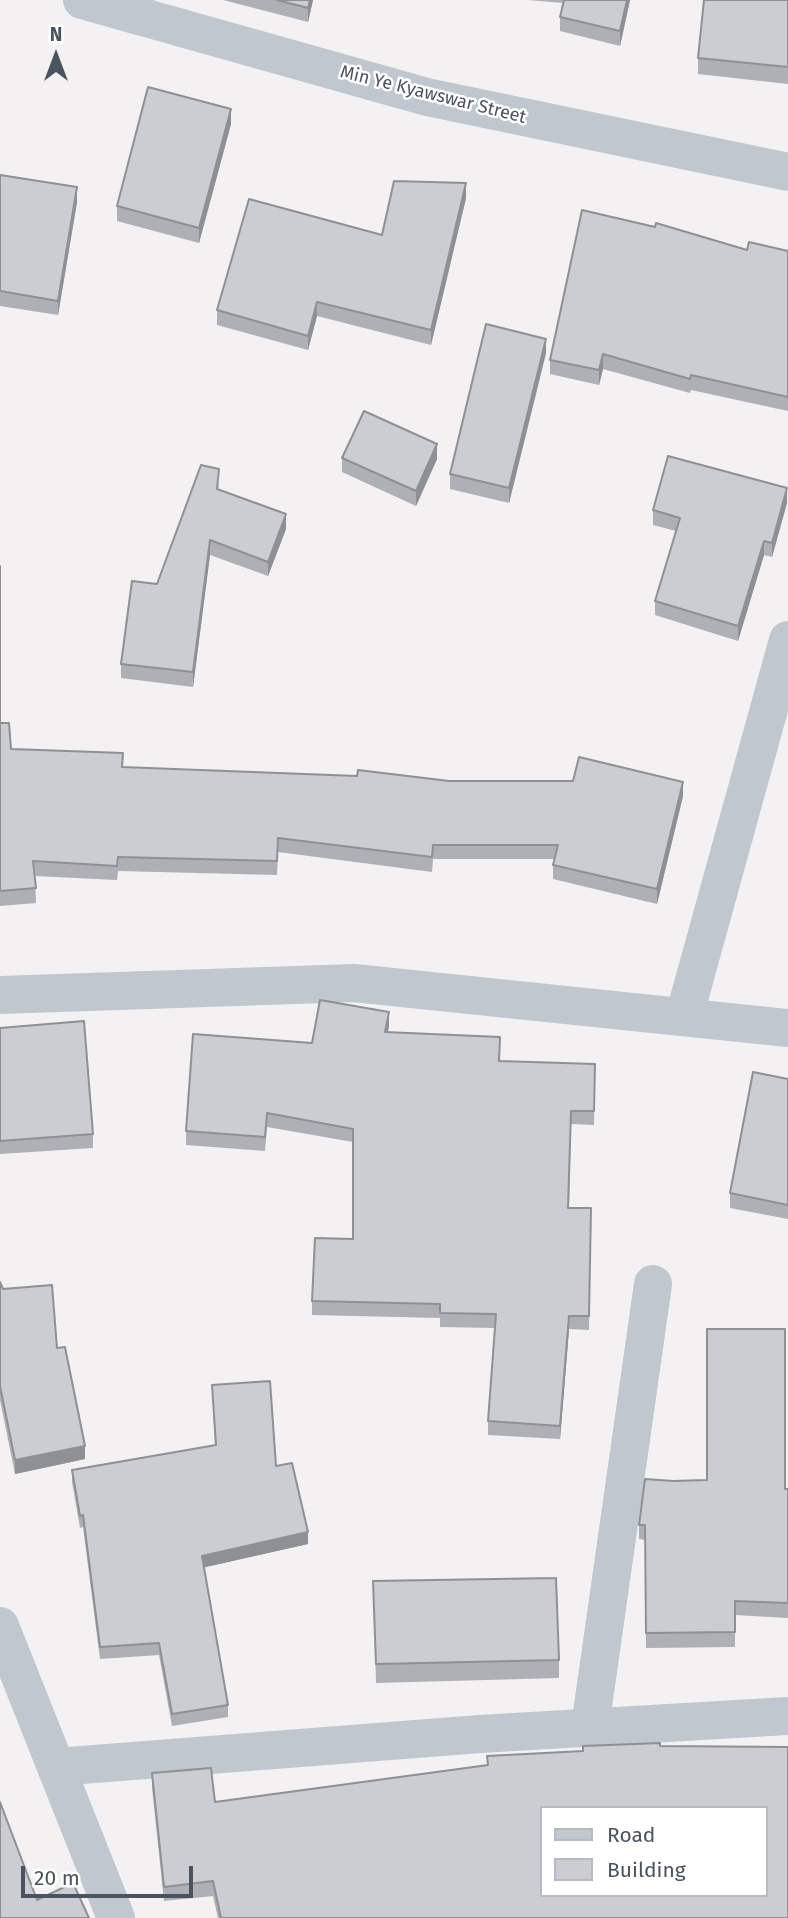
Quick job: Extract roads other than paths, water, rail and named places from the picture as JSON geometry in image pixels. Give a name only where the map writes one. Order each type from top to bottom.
[{"type":"street","name":"Min Ye Kyawswar Street","points":[[82,0],[427,97],[788,172]]},
{"type":"street","points":[[684,1017],[788,640]]},
{"type":"street","points":[[0,995],[354,983],[788,1028]]},
{"type":"street","points":[[590,1727],[653,1284]]},
{"type":"street","points":[[0,1626],[116,1918]]},
{"type":"street","points":[[56,1767],[590,1727],[788,1716]]}]
